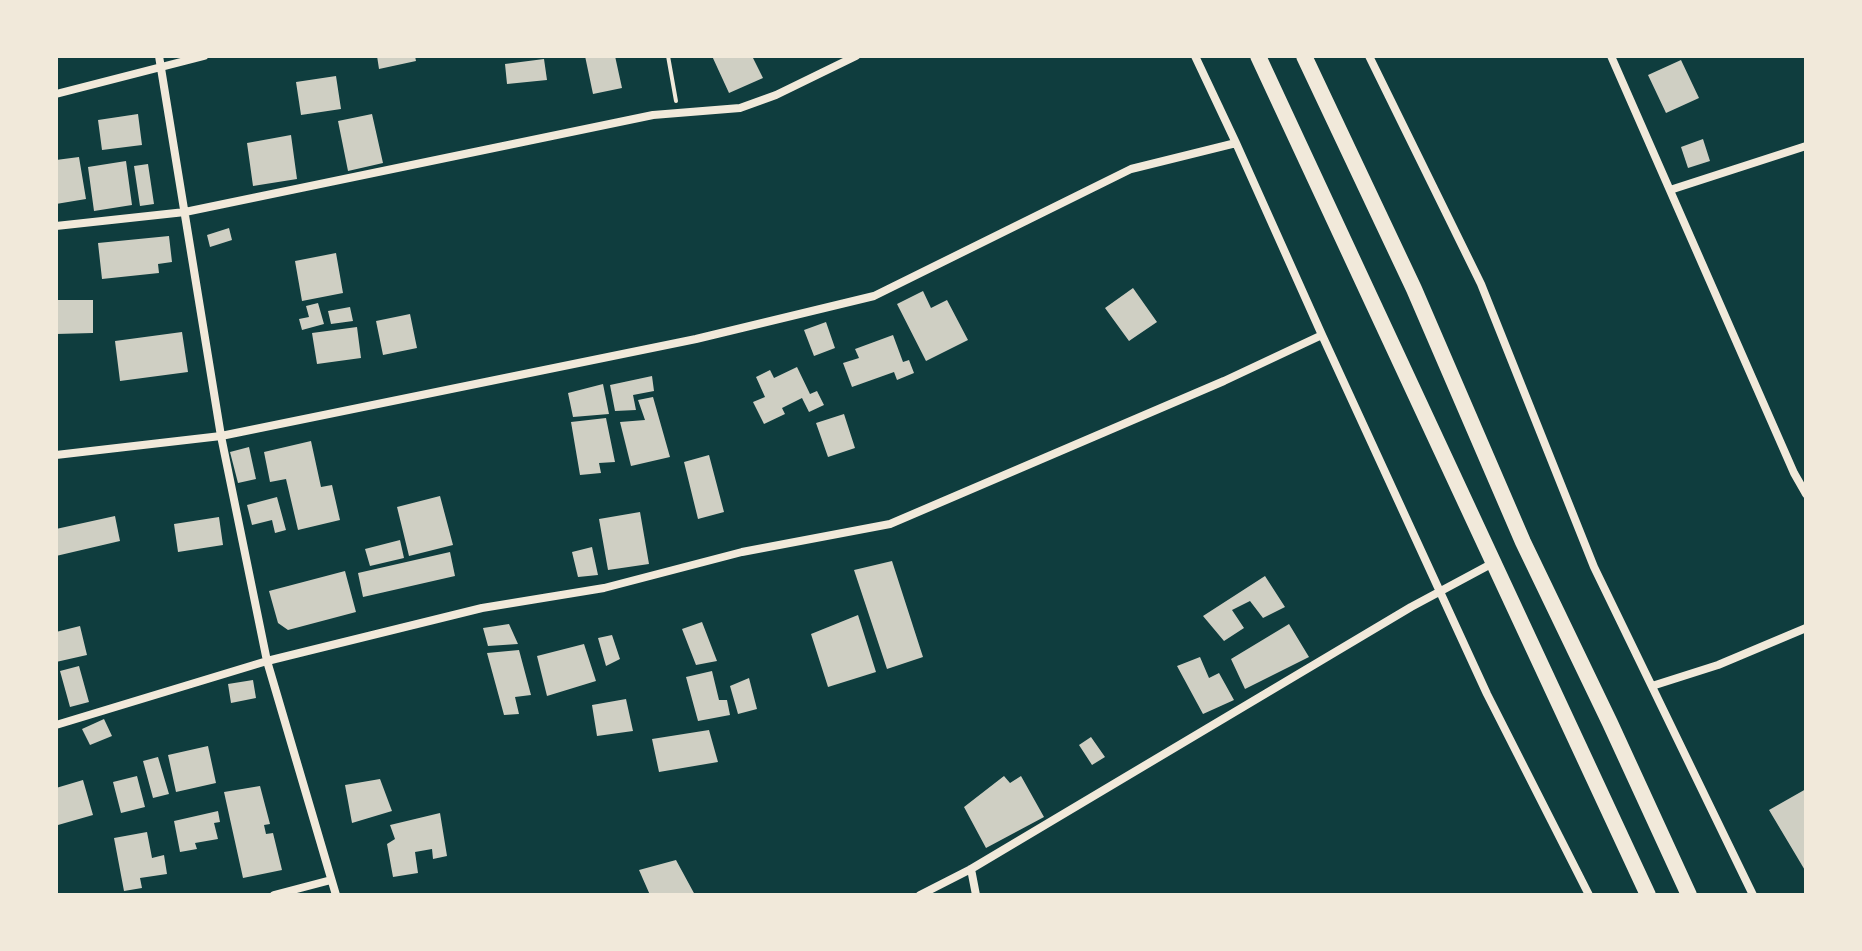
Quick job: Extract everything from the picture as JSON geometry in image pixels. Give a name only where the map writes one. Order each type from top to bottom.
[{"type":"main road","points":[[1258,56],[1648,895]]},
{"type":"main road","points":[[1304,56],[1414,289],[1523,542],[1689,895]]},
{"type":"street","points":[[159,56],[221,436],[267,661],[336,895]]},
{"type":"street","points":[[56,94],[204,56]]},
{"type":"street","points":[[56,226],[185,212],[653,115],[740,108],[776,95],[856,56]]},
{"type":"street","points":[[1195,56],[1439,592],[1589,895]]},
{"type":"street","points":[[1369,56],[1481,284],[1594,567],[1753,895]]},
{"type":"street","points":[[1611,56],[1794,473],[1806,494]]},
{"type":"street","points":[[56,455],[221,436],[696,339],[874,296],[1131,169],[1236,143]]},
{"type":"street","points":[[1670,190],[1806,146]]},
{"type":"street","points":[[56,725],[267,661],[482,608],[604,588],[742,552],[890,524],[1224,381],[1322,335]]},
{"type":"street","points":[[1794,473],[1806,468]]},
{"type":"street","points":[[920,895],[971,869],[1411,607],[1494,563]]},
{"type":"street","points":[[1652,686],[1718,665],[1806,628]]},
{"type":"street","points":[[971,869],[976,895]]},
{"type":"street","points":[[274,895],[331,880]]},
{"type":"path","points":[[668,56],[678,113]]},
{"type":"building","points":[[377,56],[415,56],[416,61],[379,69]]},
{"type":"building","points":[[585,56],[615,56],[622,88],[593,94]]},
{"type":"building","points":[[712,56],[752,56],[763,78],[729,93]]},
{"type":"building","points":[[544,59],[547,80],[507,84],[505,64]]},
{"type":"building","points":[[1681,60],[1699,98],[1666,113],[1648,75]]},
{"type":"building","points":[[336,76],[341,109],[301,115],[296,82]]},
{"type":"building","points":[[138,114],[142,145],[102,150],[98,120]]},
{"type":"building","points":[[372,114],[383,163],[348,171],[338,121]]},
{"type":"building","points":[[291,135],[297,179],[253,186],[247,143]]},
{"type":"building","points":[[1703,139],[1710,161],[1688,168],[1681,147]]},
{"type":"building","points":[[79,157],[86,199],[56,204],[56,160]]},
{"type":"building","points":[[126,161],[132,205],[94,211],[88,167]]},
{"type":"building","points":[[148,164],[154,204],[140,206],[134,166]]},
{"type":"building","points":[[229,228],[232,240],[210,247],[207,235]]},
{"type":"building","points":[[169,236],[172,262],[158,264],[159,273],[102,279],[98,243]]},
{"type":"building","points":[[336,253],[343,293],[302,301],[295,261]]},
{"type":"building","points":[[1133,288],[1157,322],[1129,341],[1105,308]]},
{"type":"building","points":[[923,291],[931,308],[947,300],[968,340],[926,361],[897,304]]},
{"type":"building","points":[[56,300],[93,300],[93,333],[56,334]]},
{"type":"building","points":[[318,303],[324,324],[302,330],[299,319],[309,317],[306,306]]},
{"type":"building","points":[[350,307],[353,321],[331,324],[328,311]]},
{"type":"building","points":[[410,314],[417,348],[383,355],[376,321]]},
{"type":"building","points":[[826,322],[835,348],[814,356],[804,330]]},
{"type":"building","points":[[357,327],[361,358],[317,364],[312,333]]},
{"type":"building","points":[[182,332],[188,372],[120,381],[115,341]]},
{"type":"building","points":[[893,335],[903,362],[909,360],[914,373],[897,380],[894,372],[852,387],[843,363],[859,358],[855,349]]},
{"type":"building","points":[[797,367],[810,394],[817,391],[824,405],[809,412],[802,398],[782,408],[785,414],[764,424],[753,402],[765,397],[756,377],[770,370],[774,378]]},
{"type":"building","points":[[652,376],[654,391],[633,395],[636,410],[615,411],[610,385]]},
{"type":"building","points":[[603,384],[609,414],[573,417],[568,393]]},
{"type":"building","points":[[653,397],[670,457],[631,466],[620,422],[645,420],[638,400]]},
{"type":"building","points":[[844,414],[855,448],[828,457],[816,423]]},
{"type":"building","points":[[606,418],[615,462],[599,463],[601,473],[580,475],[571,422]]},
{"type":"building","points":[[311,441],[321,487],[332,485],[340,520],[298,530],[286,479],[270,482],[264,452]]},
{"type":"building","points":[[249,447],[256,479],[238,483],[230,452]]},
{"type":"building","points":[[709,455],[724,512],[698,519],[684,462]]},
{"type":"building","points":[[440,496],[453,545],[409,556],[397,507]]},
{"type":"building","points":[[277,497],[286,530],[275,533],[272,520],[252,525],[247,505]]},
{"type":"building","points":[[640,512],[649,564],[608,570],[599,519]]},
{"type":"building","points":[[115,516],[120,541],[56,556],[56,529]]},
{"type":"building","points":[[219,517],[223,545],[178,552],[174,524]]},
{"type":"building","points":[[400,540],[404,558],[370,566],[365,549]]},
{"type":"building","points":[[592,547],[598,575],[578,577],[572,552]]},
{"type":"building","points":[[450,552],[455,576],[363,597],[358,573]]},
{"type":"building","points":[[892,561],[923,657],[887,669],[854,570]]},
{"type":"building","points":[[345,571],[356,612],[288,630],[278,623],[269,591]]},
{"type":"building","points":[[1265,576],[1285,607],[1263,618],[1250,601],[1232,610],[1244,628],[1224,641],[1203,616]]},
{"type":"building","points":[[858,615],[876,672],[828,687],[811,634]]},
{"type":"building","points":[[702,622],[717,661],[696,665],[682,629]]},
{"type":"building","points":[[509,624],[518,644],[488,646],[483,628]]},
{"type":"building","points":[[1289,624],[1309,657],[1245,689],[1231,659]]},
{"type":"building","points":[[80,626],[87,655],[56,662],[56,632]]},
{"type":"building","points":[[612,635],[620,659],[606,666],[598,638]]},
{"type":"building","points":[[584,644],[596,681],[547,696],[537,656]]},
{"type":"building","points":[[519,650],[531,695],[515,697],[519,714],[504,715],[487,653]]},
{"type":"building","points":[[1200,657],[1209,678],[1219,673],[1234,700],[1203,714],[1177,666]]},
{"type":"building","points":[[79,666],[89,702],[70,707],[60,671]]},
{"type":"building","points":[[712,671],[719,700],[727,700],[730,715],[698,721],[686,677]]},
{"type":"building","points":[[749,678],[757,709],[738,714],[730,686]]},
{"type":"building","points":[[253,680],[256,698],[231,703],[228,684]]},
{"type":"building","points":[[626,699],[633,731],[597,736],[592,705]]},
{"type":"building","points":[[104,719],[112,736],[90,745],[82,729]]},
{"type":"building","points":[[709,730],[718,762],[659,772],[652,739]]},
{"type":"building","points":[[1091,737],[1105,757],[1092,765],[1079,745]]},
{"type":"building","points":[[208,746],[216,783],[176,792],[168,755]]},
{"type":"building","points":[[158,757],[169,794],[153,798],[143,761]]},
{"type":"building","points":[[137,776],[145,807],[121,813],[113,782]]},
{"type":"building","points":[[1004,776],[1010,783],[1021,776],[1044,817],[986,848],[964,807]]},
{"type":"building","points":[[380,779],[392,811],[352,823],[345,785]]},
{"type":"building","points":[[83,780],[93,815],[58,825],[56,788]]},
{"type":"building","points":[[260,786],[270,824],[264,825],[266,834],[273,833],[282,870],[243,878],[224,792]]},
{"type":"building","points":[[1806,789],[1806,872],[1769,810]]},
{"type":"building","points":[[218,811],[220,822],[214,823],[218,839],[195,843],[197,849],[180,852],[174,821]]},
{"type":"building","points":[[440,813],[447,856],[433,859],[432,849],[415,852],[418,873],[393,877],[387,844],[395,839],[390,825]]},
{"type":"building","points":[[147,832],[152,858],[164,855],[167,874],[140,878],[142,888],[124,891],[114,838]]},
{"type":"building","points":[[676,860],[695,895],[650,895],[639,870]]}]
